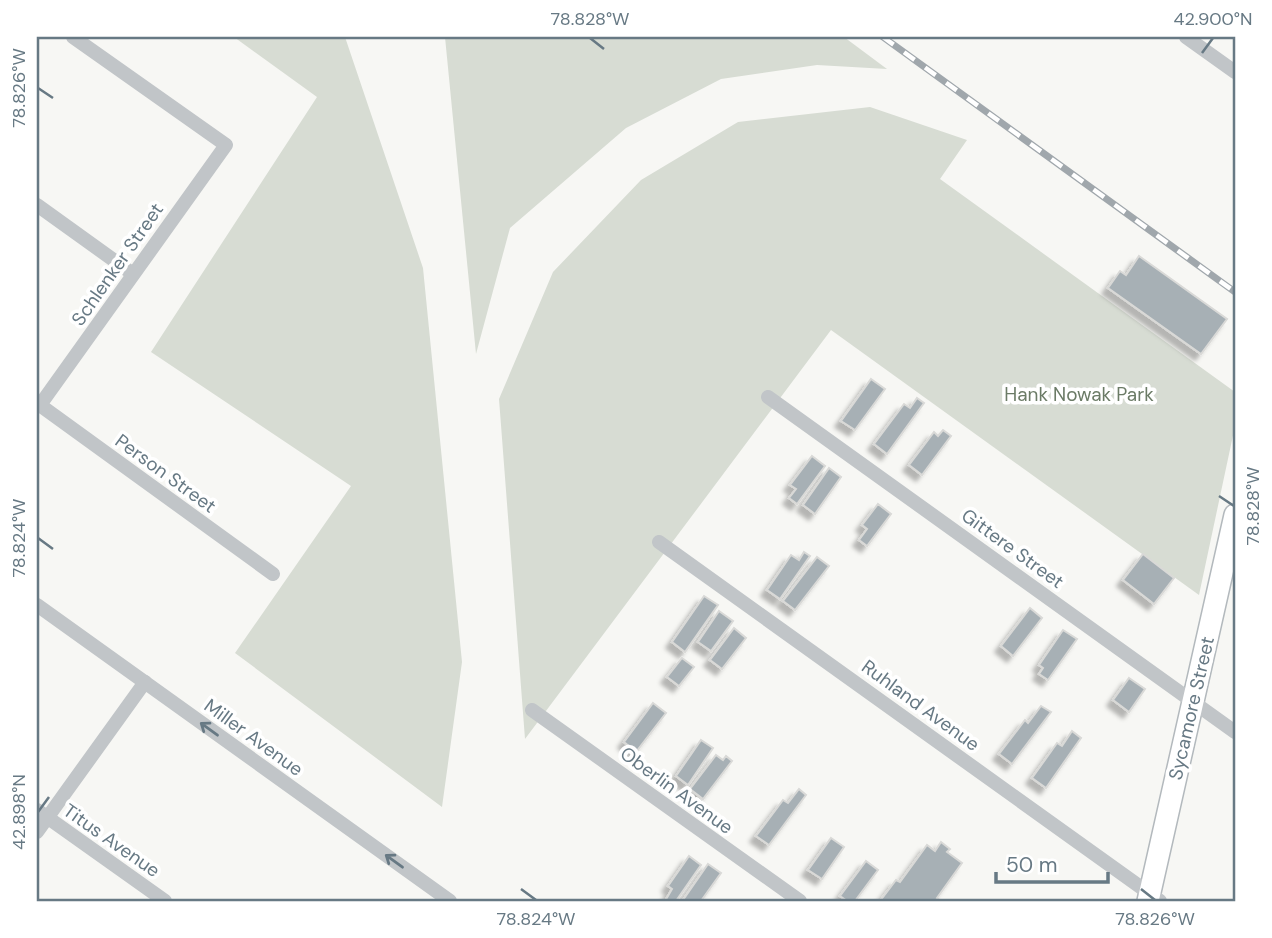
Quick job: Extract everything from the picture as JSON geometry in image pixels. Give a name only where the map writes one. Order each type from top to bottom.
[{"type":"street","name":"Schlenker Street","points":[[38,404],[226,145],[73,37]]},
{"type":"street","points":[[1186,37],[1235,72]]},
{"type":"street","points":[[37,205],[133,274]]},
{"type":"street","name":"Gittere Street","points":[[768,397],[1235,732]]},
{"type":"street","name":"Person Street","points":[[38,404],[273,574]]},
{"type":"street","name":"Sycamore Street","points":[[1152,899],[1192,701],[1235,515]]},
{"type":"street","name":"Ruhland Avenue","points":[[659,542],[1152,899]]},
{"type":"street","name":"Miller Avenue","points":[[37,604],[450,901]]},
{"type":"street","points":[[37,832],[42,814],[145,682]]},
{"type":"street","name":"Oberlin Avenue","points":[[532,710],[800,901]]},
{"type":"street","name":"Titus Avenue","points":[[42,814],[165,901]]},
{"type":"green space","points":[[234,37],[345,37],[423,268],[462,662],[442,807],[235,653],[351,486],[151,352],[317,97]]},
{"type":"green space","points":[[445,37],[844,37],[887,69],[817,65],[721,79],[626,128],[510,228],[476,354]]},
{"type":"green space","name":"Hank Nowak Park","points":[[870,107],[967,140],[940,179],[1235,392],[1235,426],[1199,595],[831,330],[525,739],[499,399],[553,272],[641,180],[738,122]]},
{"type":"building","points":[[1139,256],[1227,319],[1201,354],[1108,288],[1120,271],[1126,275]]},
{"type":"building","points":[[871,379],[885,389],[855,430],[841,421]]},
{"type":"building","points":[[917,398],[924,403],[887,454],[874,444],[904,404],[910,408]]},
{"type":"building","points":[[943,430],[951,436],[922,475],[909,465],[934,432],[938,436]]},
{"type":"building","points":[[812,456],[825,466],[797,504],[789,498],[796,489],[790,485]]},
{"type":"building","points":[[829,468],[841,477],[815,514],[803,505]]},
{"type":"building","points":[[878,504],[891,514],[867,546],[859,540],[867,529],[862,525]]},
{"type":"building","points":[[804,552],[810,556],[780,599],[767,590],[791,555],[799,560]]},
{"type":"building","points":[[1143,554],[1174,578],[1154,604],[1123,580]]},
{"type":"building","points":[[817,557],[829,566],[795,610],[783,601]]},
{"type":"building","points":[[704,596],[718,605],[685,652],[672,642]]},
{"type":"building","points":[[1030,608],[1042,618],[1013,656],[1001,646]]},
{"type":"building","points":[[719,611],[733,621],[711,651],[698,642]]},
{"type":"building","points":[[734,628],[746,638],[722,669],[710,660]]},
{"type":"building","points":[[1063,630],[1077,639],[1048,680],[1039,674],[1043,668],[1039,665]]},
{"type":"building","points":[[682,658],[694,667],[679,686],[667,677]]},
{"type":"building","points":[[1129,678],[1145,689],[1129,712],[1113,700]]},
{"type":"building","points":[[653,703],[666,713],[636,752],[624,742]]},
{"type":"building","points":[[1041,706],[1051,712],[1012,764],[999,754],[1025,720],[1028,723]]},
{"type":"building","points":[[1072,731],[1081,738],[1046,788],[1032,778],[1057,743],[1062,746]]},
{"type":"building","points":[[701,740],[713,748],[688,785],[676,776]]},
{"type":"building","points":[[716,755],[723,760],[726,756],[732,761],[703,799],[690,789]]},
{"type":"building","points":[[799,789],[806,795],[769,845],[756,836],[783,800],[788,803]]},
{"type":"building","points":[[831,838],[844,847],[822,879],[808,870]]},
{"type":"building","points":[[941,842],[950,849],[947,852],[962,863],[937,898],[941,901],[880,901],[896,880],[900,882],[927,845],[935,851]]},
{"type":"building","points":[[689,856],[701,865],[676,901],[665,901],[672,889],[668,886]]},
{"type":"building","points":[[866,861],[878,870],[855,901],[847,901],[840,896]]},
{"type":"building","points":[[708,864],[721,873],[701,901],[683,900]]},
{"type":"railway","points":[[883,37],[1235,292]]}]
